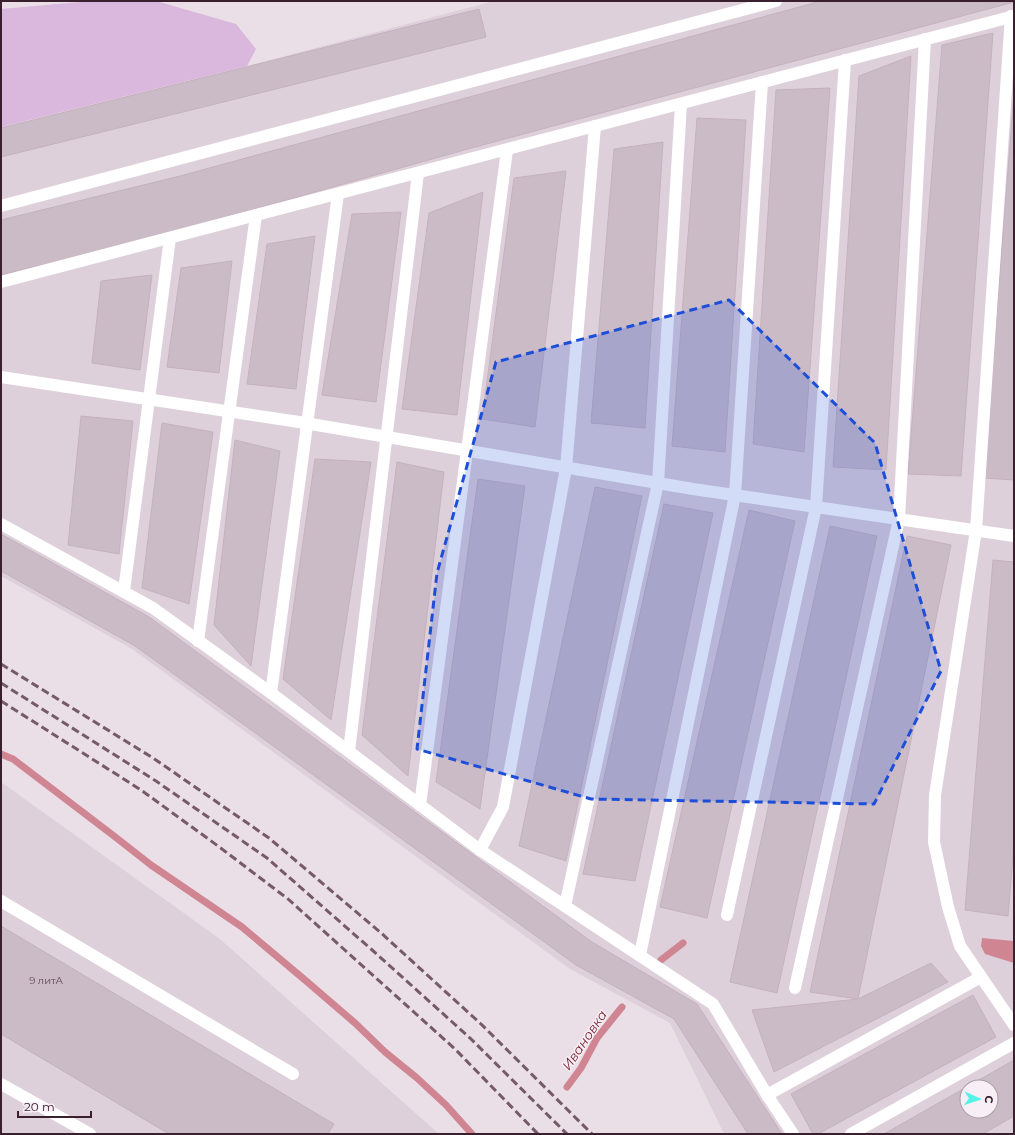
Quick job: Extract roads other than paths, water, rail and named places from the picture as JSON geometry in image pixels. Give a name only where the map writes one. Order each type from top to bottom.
[{"type":"lane","points":[[1,206],[776,1]]},
{"type":"lane","points":[[1,282],[1012,16],[976,530],[935,795],[934,842],[948,907],[960,946],[1014,1025]]},
{"type":"lane","points":[[796,988],[899,519],[925,39]]},
{"type":"lane","points":[[727,915],[816,507],[845,60]]},
{"type":"lane","points":[[640,955],[735,495],[762,82]]},
{"type":"lane","points":[[565,906],[658,483],[682,104]]},
{"type":"lane","points":[[480,850],[503,806],[566,468],[595,126]]},
{"type":"lane","points":[[420,805],[507,150]]},
{"type":"lane","points":[[349,751],[418,173]]},
{"type":"lane","points":[[271,693],[338,194]]},
{"type":"lane","points":[[198,641],[256,215]]},
{"type":"lane","points":[[124,591],[170,238]]},
{"type":"lane","points":[[1,377],[307,424],[658,483],[1014,536]]},
{"type":"lane","points":[[1,524],[153,608],[271,693],[480,850],[713,1004],[767,1095],[793,1134]]},
{"type":"lane","points":[[1,901],[293,1074]]},
{"type":"lane","points":[[767,1095],[981,977]]},
{"type":"lane","points":[[851,1134],[1014,1043]]},
{"type":"lane","points":[[1,1084],[90,1134]]},
{"type":"waterway","points":[[1,754],[13,759],[151,865],[242,927],[355,1023],[385,1052],[417,1078],[446,1105],[472,1134]]},
{"type":"waterway","name":"Ивановка","points":[[661,960],[683,943]]},
{"type":"waterway","name":"Ивановка","points":[[567,1087],[581,1068],[597,1038],[622,1007]]},
{"type":"railway","points":[[1,664],[153,758],[269,838],[380,932],[481,1024],[592,1134]]},
{"type":"railway","points":[[1,683],[156,781],[267,858],[470,1038],[567,1134]]},
{"type":"railway","points":[[1,701],[141,790],[288,899],[455,1049],[538,1134]]}]
